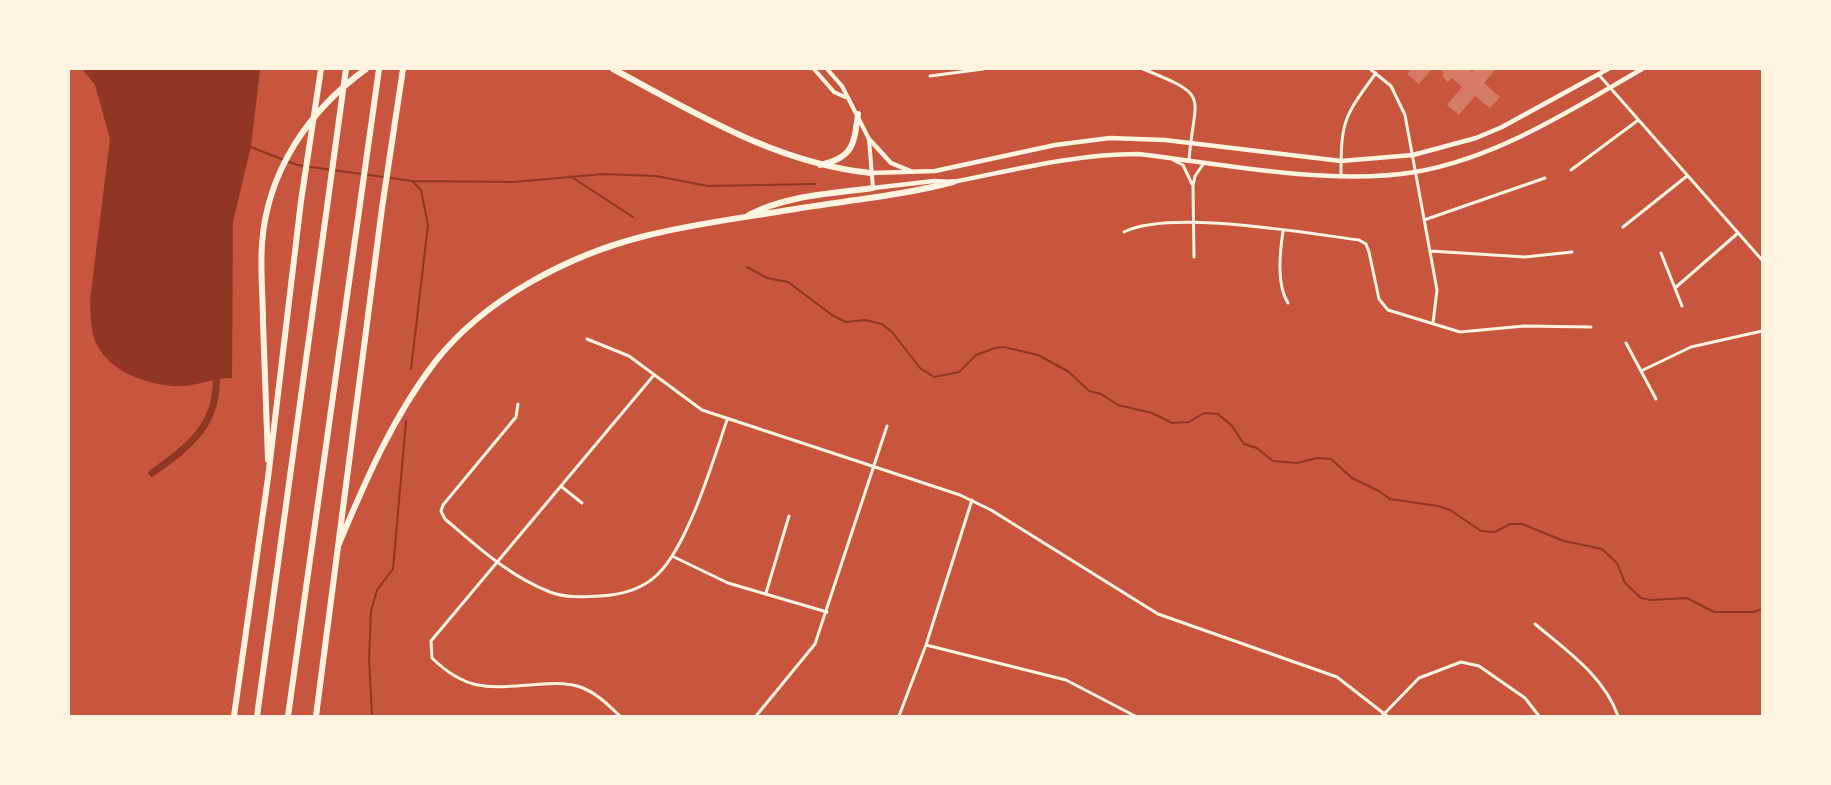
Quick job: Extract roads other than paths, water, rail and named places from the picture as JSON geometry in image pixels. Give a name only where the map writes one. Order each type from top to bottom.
[{"type":"highway","points":[[234,716],[268,478],[301,201],[321,69]]},
{"type":"highway","points":[[257,716],[325,201],[346,69]]},
{"type":"highway","points":[[268,478],[262,242],[274,189],[288,153],[319,111],[339,90],[366,69]]},
{"type":"highway","points":[[288,716],[379,69]]},
{"type":"highway","points":[[316,716],[389,155],[403,69]]},
{"type":"highway","points":[[613,69],[737,135],[781,154],[818,165],[871,173]]},
{"type":"highway","points":[[818,165],[834,162],[850,150],[855,138],[858,114]]},
{"type":"highway","points":[[338,546],[380,449],[407,403],[449,346],[486,314],[537,278],[594,252],[644,236],[953,182]]},
{"type":"highway","points":[[743,218],[767,205],[792,199],[873,188]]},
{"type":"main road","points":[[871,173],[915,173],[972,165],[1090,139],[1139,138],[1341,161],[1413,155],[1476,138],[1502,127],[1608,69]]},
{"type":"main road","points":[[873,188],[934,181],[953,182],[1076,158],[1109,154],[1170,158],[1341,177],[1415,172],[1483,153],[1536,129],[1642,69]]},
{"type":"main road","points":[[869,139],[891,163],[915,173]]},
{"type":"street","points":[[814,69],[834,92],[845,97]]},
{"type":"street","points":[[827,69],[842,86],[845,97],[858,114],[869,139],[873,188]]},
{"type":"street","points":[[930,76],[983,69]]},
{"type":"street","points":[[1143,69],[1182,86],[1194,96],[1196,107],[1190,160]]},
{"type":"street","points":[[1370,69],[1391,86],[1402,105],[1437,290],[1432,323]]},
{"type":"street","points":[[1341,177],[1342,132],[1345,117],[1376,73]]},
{"type":"street","points":[[1598,74],[1637,121],[1761,257]]},
{"type":"street","points":[[1571,170],[1637,121]]},
{"type":"street","points":[[1170,158],[1183,165],[1193,186]]},
{"type":"street","points":[[1194,257],[1193,186],[1200,167],[1207,162]]},
{"type":"street","points":[[1623,227],[1687,176]]},
{"type":"street","points":[[1425,220],[1545,178]]},
{"type":"street","points":[[1124,232],[1143,225],[1236,225],[1359,240],[1366,244],[1383,306],[1388,310],[1460,332],[1524,326],[1591,327]]},
{"type":"street","points":[[1283,231],[1280,262],[1283,290],[1288,303]]},
{"type":"street","points":[[1676,288],[1738,233]]},
{"type":"street","points":[[1429,250],[1525,257],[1572,252]]},
{"type":"street","points":[[1661,254],[1683,306]]},
{"type":"street","points":[[1641,371],[1691,347],[1762,332]]},
{"type":"street","points":[[587,339],[617,349],[696,406],[727,420],[874,466],[972,500],[1158,614],[1337,678],[1385,715],[1419,678],[1461,662],[1479,666],[1525,698],[1539,716]]},
{"type":"street","points":[[1626,343],[1656,399]]},
{"type":"street","points":[[620,716],[600,698],[583,688],[558,683],[482,688],[460,680],[432,658],[431,641],[654,375]]},
{"type":"street","points":[[518,404],[516,417],[443,505],[441,512],[445,519],[498,563],[549,592],[573,597],[610,596],[642,586],[659,574],[672,556],[701,496],[727,420]]},
{"type":"street","points":[[756,716],[810,652],[826,612],[887,426]]},
{"type":"street","points":[[562,487],[582,503]]},
{"type":"street","points":[[899,716],[926,645],[972,500]]},
{"type":"street","points":[[766,593],[789,516]]},
{"type":"street","points":[[672,556],[728,583],[826,612]]},
{"type":"street","points":[[1535,624],[1589,670],[1601,684],[1618,716]]},
{"type":"street","points":[[926,645],[1066,680],[1135,716]]},
{"type":"waterway","points":[[248,146],[297,165],[412,181],[514,182],[604,174],[656,176],[708,186],[815,184]]},
{"type":"waterway","points":[[570,176],[633,217]]},
{"type":"waterway","points":[[411,369],[428,225],[421,190],[413,182]]},
{"type":"waterway","points":[[747,267],[767,278],[788,282],[832,315],[846,322],[865,320],[882,324],[893,333],[920,368],[934,377],[959,372],[976,355],[995,348],[1004,347],[1038,355],[1069,372],[1089,391],[1101,394],[1118,405],[1152,413],[1172,423],[1189,422],[1204,413],[1218,414],[1232,426],[1244,444],[1257,448],[1273,461],[1297,463],[1317,458],[1331,459],[1352,478],[1390,499],[1450,510],[1481,531],[1495,532],[1510,524],[1522,524],[1564,541],[1602,549],[1617,563],[1625,583],[1641,598],[1651,600],[1687,598],[1714,612],[1753,612],[1762,609]]},
{"type":"waterway","points":[[152,473],[179,453],[208,419],[216,389],[216,371]]},
{"type":"waterway","points":[[372,716],[369,659],[371,611],[377,590],[393,569],[406,421]]}]
